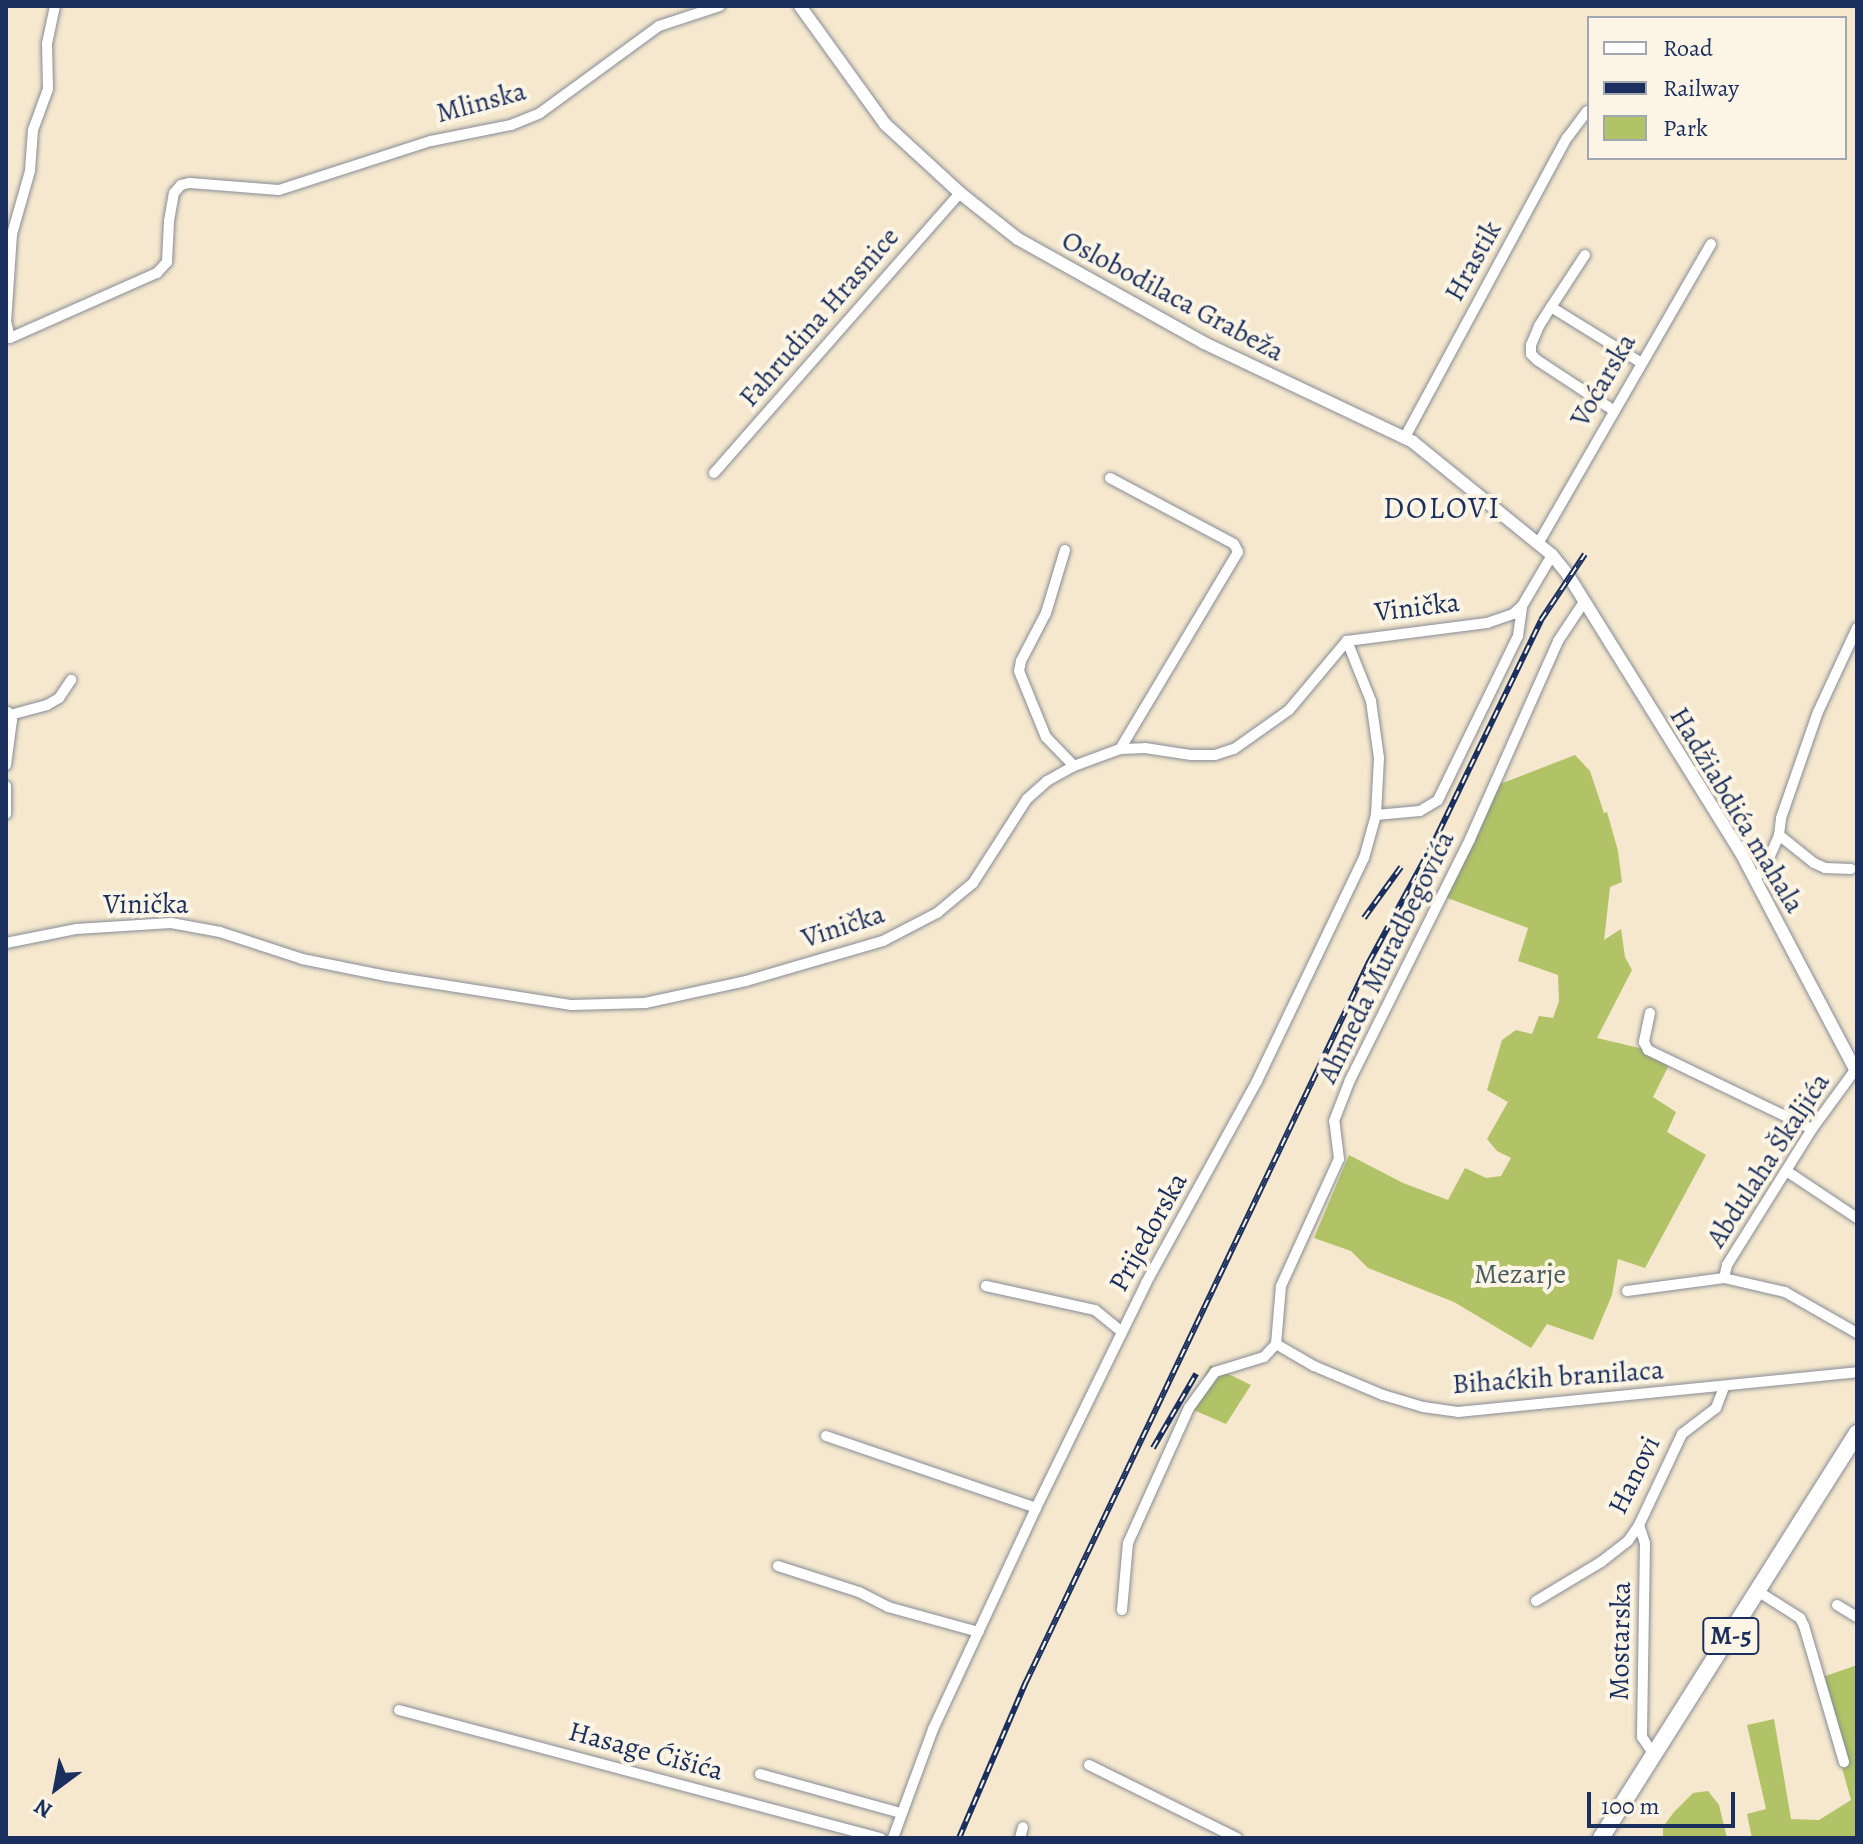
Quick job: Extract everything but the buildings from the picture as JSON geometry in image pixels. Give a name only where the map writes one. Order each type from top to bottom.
[{"type":"main road","name":"M-5","points":[[1601,1838],[1857,1433]]},
{"type":"street","name":"Mlinska","points":[[55,6],[47,44],[48,89],[33,130],[30,171],[12,234],[6,321],[10,338],[157,273],[167,262],[174,193],[181,185],[190,183],[279,190],[431,141],[526,120],[659,26],[720,6]]},
{"type":"street","name":"Oslobodilaca Grabeža","points":[[800,6],[885,124],[960,193],[1018,239],[1133,305],[1295,388],[1405,437],[1539,542],[1568,575]]},
{"type":"street","name":"Hrastik","points":[[1405,437],[1567,138],[1587,111]]},
{"type":"street","name":"Fahrudina Hrasnice","points":[[714,473],[960,193]]},
{"type":"street","name":"Voćarska","points":[[1539,542],[1640,362],[1711,244]]},
{"type":"street","points":[[1585,255],[1534,337],[1531,354],[1613,410]]},
{"type":"street","points":[[1551,307],[1640,362]]},
{"type":"street","points":[[1110,478],[1234,544],[1238,552],[1120,749]]},
{"type":"street","points":[[1065,550],[1046,613],[1021,661],[1019,671],[1046,737],[1074,766]]},
{"type":"street","points":[[1376,815],[1420,811],[1438,800],[1518,636],[1522,606],[1552,555]]},
{"type":"street","name":"Hadžiabdića mahala","points":[[1568,575],[1755,879],[1856,1072]]},
{"type":"street","name":"Ahmeda Muradbegovića","points":[[1276,1344],[1281,1286],[1339,1159],[1334,1121],[1350,1080],[1470,839],[1558,641],[1584,602]]},
{"type":"street","name":"Vinička","points":[[6,943],[102,926],[171,923],[220,932],[302,959],[386,976],[572,1005],[645,1003],[746,981],[883,941],[919,925],[951,904],[973,883],[1035,790],[1074,766],[1120,749],[1145,748],[1191,755],[1215,755],[1234,749],[1289,710],[1347,641],[1487,623],[1513,614],[1522,606]]},
{"type":"street","points":[[1755,879],[1765,867],[1779,835],[1781,818],[1818,712],[1857,628]]},
{"type":"street","name":"Prijedorska","points":[[893,1838],[938,1716],[1121,1331],[1257,1081],[1364,858],[1376,815],[1380,779],[1371,701],[1362,671],[1347,641]]},
{"type":"street","points":[[6,765],[8,713],[47,705],[59,698],[71,680]]},
{"type":"street","points":[[6,786],[6,814]]},
{"type":"street","points":[[1779,835],[1825,868],[1855,867]]},
{"type":"street","points":[[1650,1013],[1644,1042],[1648,1050],[1812,1129]]},
{"type":"street","name":"Abdulaha Škaljića","points":[[1724,1278],[1727,1265],[1788,1172],[1812,1129],[1856,1072]]},
{"type":"street","points":[[1788,1172],[1857,1218]]},
{"type":"street","points":[[1627,1291],[1724,1278],[1785,1292],[1857,1333]]},
{"type":"street","points":[[986,1286],[1095,1310],[1121,1331]]},
{"type":"street","points":[[1122,1610],[1128,1543],[1189,1408],[1215,1372],[1264,1357],[1276,1344]]},
{"type":"street","name":"Bihaćkih branilaca","points":[[1276,1344],[1314,1366],[1383,1395],[1423,1407],[1458,1412],[1857,1372]]},
{"type":"street","name":"Hanovi","points":[[1536,1601],[1601,1562],[1628,1541],[1639,1525],[1682,1434],[1716,1408],[1724,1387]]},
{"type":"street","points":[[826,1436],[1036,1508]]},
{"type":"street","name":"Mostarska","points":[[1639,1525],[1645,1543],[1642,1737],[1654,1755]]},
{"type":"street","points":[[778,1566],[859,1592],[888,1607],[979,1632]]},
{"type":"street","points":[[1759,1592],[1800,1618],[1844,1762]]},
{"type":"street","points":[[1837,1605],[1857,1617]]},
{"type":"street","name":"Hasage Ćišića","points":[[399,1710],[880,1838]]},
{"type":"street","points":[[1089,1765],[1237,1838]]},
{"type":"street","points":[[760,1774],[901,1813]]},
{"type":"green space","name":"Mezarje","points":[[1575,755],[1590,771],[1604,813],[1607,812],[1618,851],[1622,882],[1610,887],[1604,940],[1621,929],[1625,957],[1632,970],[1597,1038],[1648,1050],[1671,1061],[1653,1097],[1676,1112],[1667,1132],[1706,1155],[1645,1268],[1618,1259],[1612,1295],[1593,1340],[1547,1324],[1531,1348],[1454,1302],[1368,1268],[1351,1251],[1314,1238],[1349,1155],[1403,1183],[1448,1200],[1465,1168],[1486,1178],[1501,1176],[1511,1158],[1497,1151],[1487,1139],[1508,1102],[1487,1090],[1502,1040],[1516,1030],[1532,1034],[1539,1016],[1553,1018],[1559,1001],[1558,975],[1518,961],[1528,928],[1442,896],[1495,786]]},
{"type":"green space","points":[[1210,1365],[1251,1385],[1226,1424],[1189,1408]]},
{"type":"green space","points":[[1857,1665],[1857,1838],[1752,1838],[1747,1814],[1766,1809],[1747,1725],[1774,1719],[1791,1819],[1819,1820],[1851,1800],[1817,1679]]},
{"type":"green space","points":[[1708,1791],[1719,1805],[1727,1838],[1663,1838],[1663,1827],[1674,1812],[1693,1793]]},
{"type":"railway","points":[[959,1838],[1026,1682],[1369,962],[1431,848],[1541,620],[1585,554]]},
{"type":"railway","points":[[1364,918],[1401,867]]},
{"type":"railway","points":[[1153,1448],[1196,1374]]},
{"type":"district","name":"DOLOVI","points":[[1442,508]]}]
